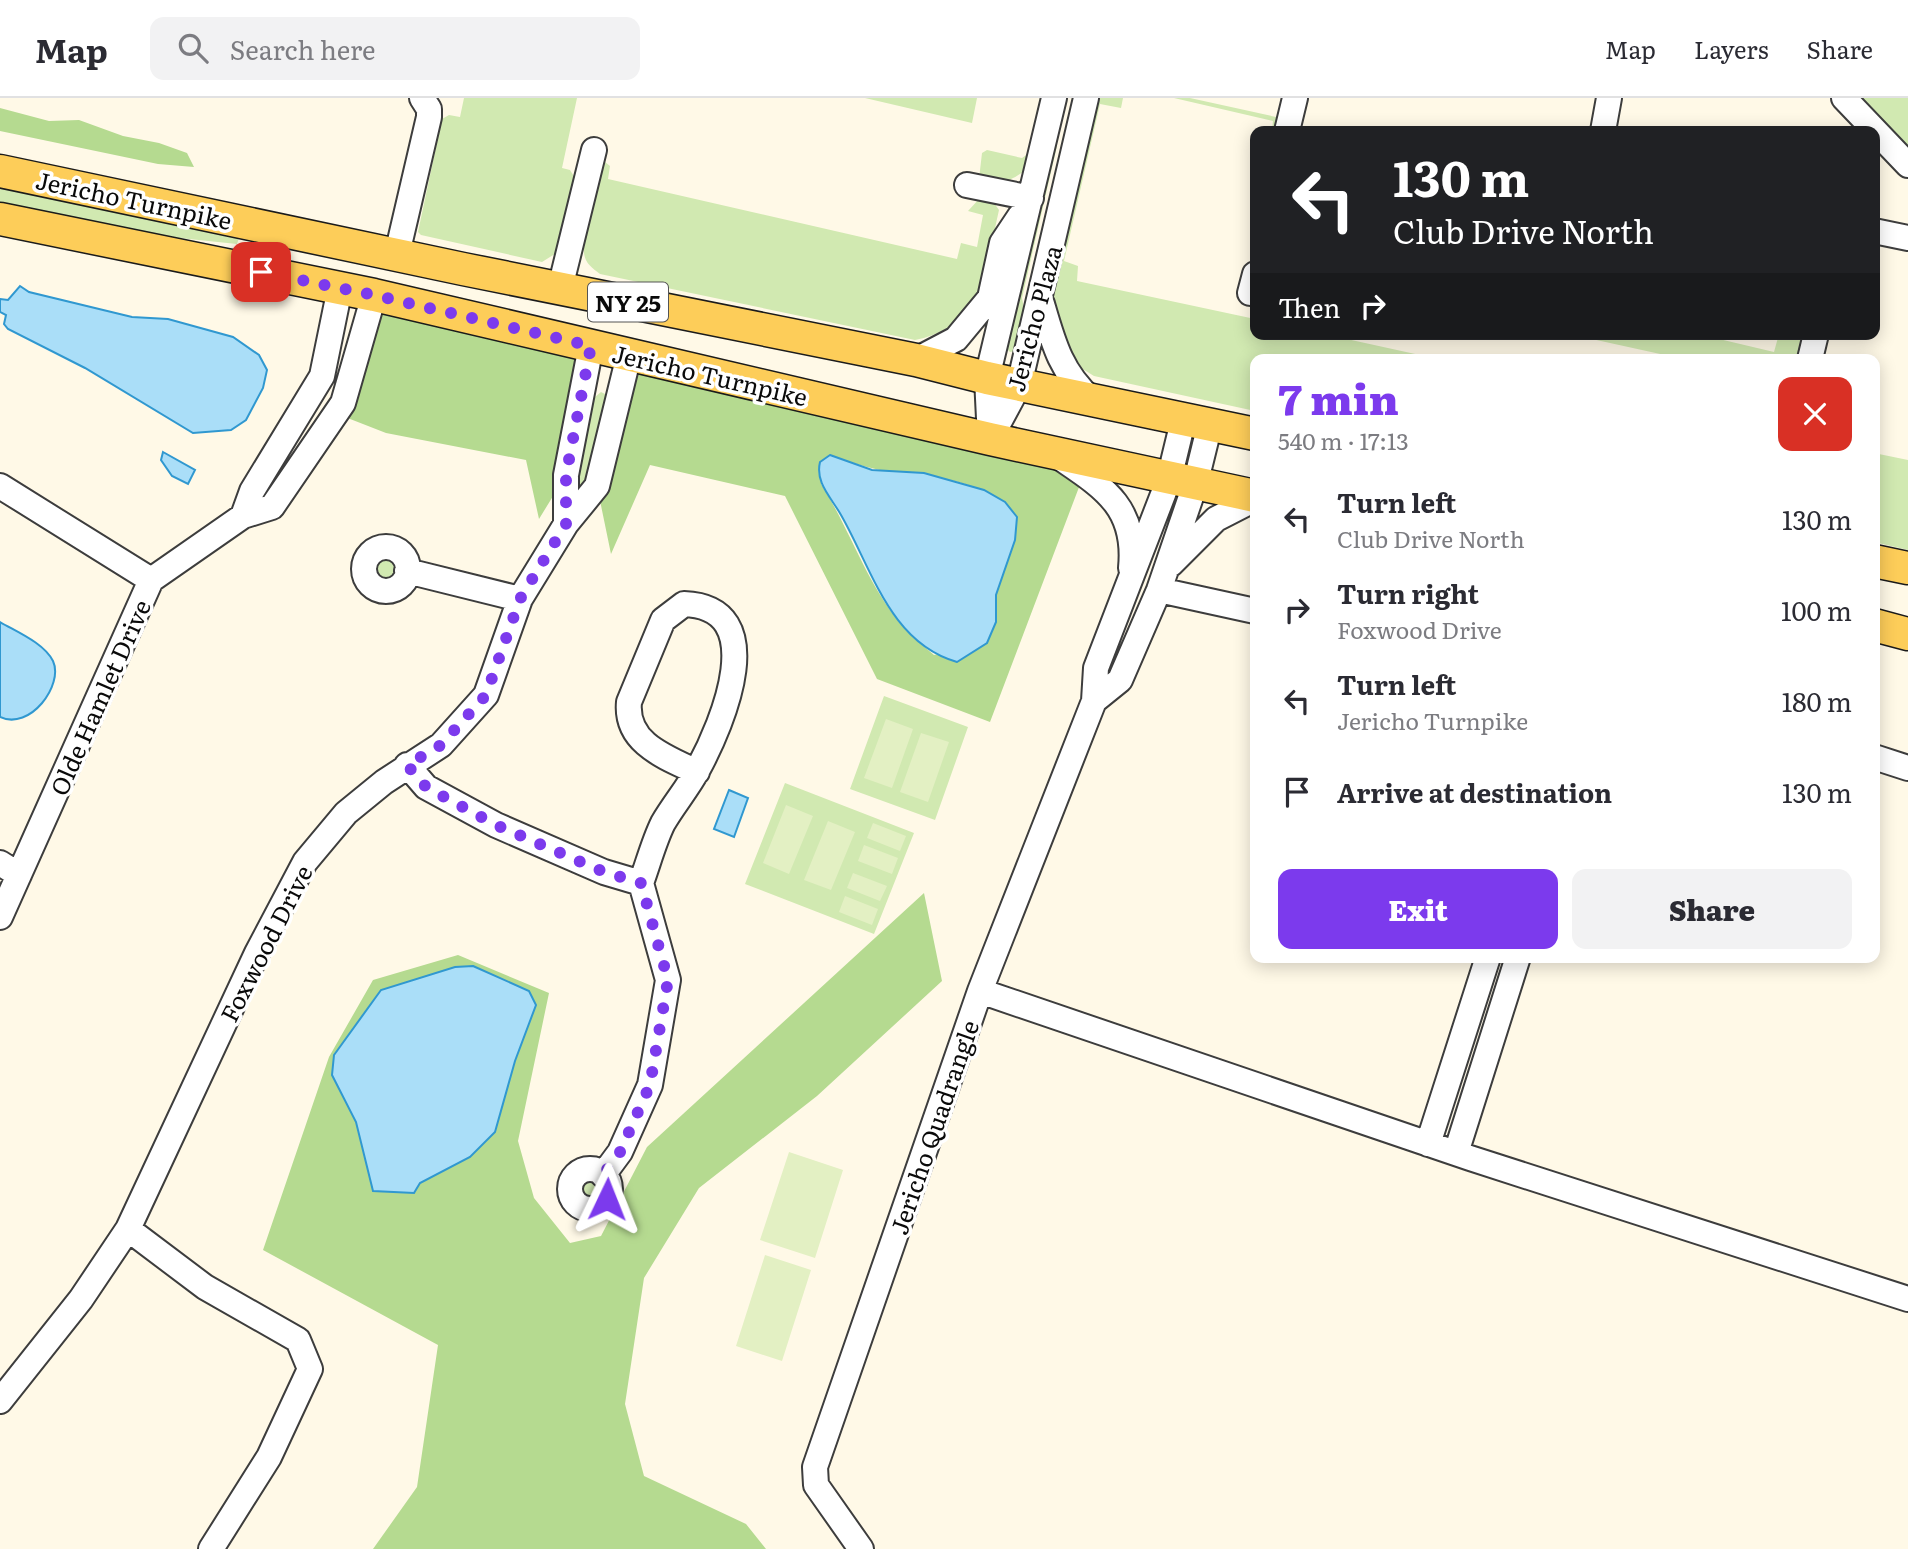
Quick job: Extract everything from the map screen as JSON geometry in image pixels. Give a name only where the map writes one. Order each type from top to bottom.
[{"type":"main road","name":"Jericho Turnpike","points":[[0,171],[916,360],[1019,385],[1250,433]]},
{"type":"main road","name":"Jericho Turnpike","points":[[0,219],[374,295],[1250,497]]},
{"type":"main road","points":[[1880,562],[1908,566]]},
{"type":"main road","points":[[1880,627],[1908,634]]},
{"type":"street","name":"Jericho Plaza","points":[[990,439],[987,378],[1054,98]]},
{"type":"street","name":"Jericho Plaza","points":[[990,439],[1019,385],[1041,300],[1086,98]]},
{"type":"street","points":[[1288,126],[1295,98]]},
{"type":"street","points":[[1604,126],[1609,98]]},
{"type":"street","points":[[1844,98],[1871,126]]},
{"type":"street","points":[[397,254],[429,117],[424,100]]},
{"type":"street","points":[[1880,135],[1908,164]]},
{"type":"street","points":[[561,288],[594,150]]},
{"type":"street","points":[[916,360],[956,339],[990,298],[1002,243],[1031,199],[967,185]]},
{"type":"street","points":[[1880,232],[1908,238]]},
{"type":"street","points":[[243,516],[252,491],[318,385],[340,288]]},
{"type":"street","name":"Olde Hamlet Drive","points":[[0,917],[9,869],[151,580],[243,516],[272,507],[343,403],[374,295]]},
{"type":"street","points":[[1041,300],[1060,362],[1076,386],[1092,400]]},
{"type":"street","points":[[566,524],[566,475],[591,346]]},
{"type":"street","name":"Foxwood Drive","points":[[0,1401],[81,1299],[128,1230],[257,953],[305,862],[346,813],[407,765],[441,745],[486,695],[520,599],[566,524],[597,486],[629,355]]},
{"type":"street","name":"Jericho Quadrangle","points":[[1094,701],[1121,680],[1162,580],[1197,420]]},
{"type":"street","name":"Jericho Quadrangle","points":[[1052,453],[1105,488],[1121,511],[1129,538],[1130,577]]},
{"type":"street","name":"Jericho Quadrangle","points":[[861,1549],[816,1485],[815,1467],[980,991],[1094,701],[1096,668],[1130,577],[1182,482]]},
{"type":"street","points":[[0,486],[151,580]]},
{"type":"street","name":"Jericho Quadrangle","points":[[1162,580],[1216,519],[1250,501]]},
{"type":"street","points":[[1880,551],[1908,566]]},
{"type":"street","points":[[407,571],[520,599]]},
{"type":"street","points":[[1162,580],[1250,609]]},
{"type":"street","points":[[603,1175],[620,1152],[650,1085],[668,980],[641,883],[662,825],[697,772],[721,719],[733,667],[734,636],[727,621],[713,610],[684,604],[671,610],[663,620],[628,702],[627,716],[630,726],[639,737],[663,755],[697,772]]},
{"type":"street","points":[[1880,759],[1908,768]]},
{"type":"street","points":[[407,765],[426,787],[496,825],[604,872],[641,883]]},
{"type":"street","points":[[1427,1144],[1486,963]]},
{"type":"street","points":[[1456,1153],[1516,963]]},
{"type":"street","points":[[980,991],[1427,1144],[1907,1295]]},
{"type":"street","points":[[128,1230],[205,1287],[298,1340],[307,1355],[310,1369],[269,1457],[211,1549]]},
{"type":"green space","points":[[464,98],[577,98],[562,168],[570,170],[575,178],[558,252],[542,262],[421,235],[418,232],[442,119],[449,115],[460,117]]},
{"type":"green space","points":[[865,98],[977,98],[972,123]]},
{"type":"green space","points":[[1096,98],[1123,98],[1121,108],[1100,104],[1064,261],[1078,266],[1077,281],[1250,318],[1250,340],[1351,340],[1415,354],[1250,354],[1250,410],[1094,376],[1076,365],[1052,313],[1052,294]]},
{"type":"green space","points":[[1174,98],[1190,98],[1276,117],[1277,126],[1272,126],[1273,121]]},
{"type":"green space","points":[[1856,98],[1908,98],[1908,152]]},
{"type":"green space","points":[[0,108],[49,121],[79,120],[123,136],[159,143],[187,153],[194,167],[158,164],[0,131]]},
{"type":"green space","points":[[1054,144],[1057,146],[1022,298],[1025,314],[1015,351],[1010,352],[1007,349]]},
{"type":"green space","points":[[987,150],[1022,158],[1029,153],[1027,169],[1004,181],[979,179],[982,153]]},
{"type":"green space","points":[[605,162],[610,166],[608,179],[957,259],[961,243],[977,247],[983,215],[968,211],[979,199],[994,203],[999,210],[985,272],[968,308],[955,322],[938,333],[915,340],[600,274],[587,262],[584,253],[592,206]]},
{"type":"green space","points":[[0,187],[239,238],[237,244],[160,236],[0,202]]},
{"type":"green space","points":[[385,297],[591,346],[566,475],[539,519],[526,460],[386,433],[345,417]]},
{"type":"green space","points":[[1596,340],[1723,340],[1774,352],[1777,340],[1805,340],[1802,354],[1660,354]]},
{"type":"green space","points":[[629,355],[1084,474],[990,722],[877,679],[785,496],[650,465],[611,554],[597,486]],"holes":[[[851,462],[959,482],[980,489],[1017,517],[1015,540],[996,595],[996,622],[987,643],[934,655],[906,630],[881,596],[821,484]]]},
{"type":"green space","points":[[601,392],[607,395],[590,485],[578,490],[576,480],[595,397]]},
{"type":"green space","points":[[1880,454],[1908,460],[1908,550],[1880,543]]},
{"type":"green space","points":[[386,553],[398,557],[402,569],[398,581],[386,585],[374,581],[370,569],[374,557]]},
{"type":"green space","points":[[884,696],[968,727],[935,820],[850,789]]},
{"type":"green space","points":[[886,719],[913,729],[892,788],[864,778]]},
{"type":"green space","points":[[921,733],[949,742],[928,802],[900,792]]},
{"type":"green space","points":[[785,783],[914,833],[874,934],[745,884]]},
{"type":"green space","points":[[786,805],[813,816],[789,874],[763,863]]},
{"type":"green space","points":[[828,821],[855,832],[831,890],[804,880]]},
{"type":"green space","points":[[873,823],[906,836],[900,851],[867,838]]},
{"type":"green space","points":[[864,845],[898,858],[892,874],[858,861]]},
{"type":"green space","points":[[853,873],[887,886],[880,901],[847,888]]},
{"type":"green space","points":[[924,893],[942,981],[817,1096],[699,1188],[644,1278],[625,1404],[644,1476],[746,1524],[766,1549],[373,1549],[417,1487],[438,1345],[263,1250],[329,1057],[373,980],[458,955],[549,993],[518,1141],[534,1198],[570,1243],[601,1236],[647,1147]]},
{"type":"green space","points":[[845,896],[878,909],[872,925],[839,912]]},
{"type":"green space","points":[[789,1152],[843,1170],[815,1258],[760,1240]]},
{"type":"green space","points":[[590,1175],[596,1176],[604,1184],[604,1196],[596,1204],[590,1205],[584,1204],[576,1196],[575,1190],[576,1184],[584,1176]]},
{"type":"green space","points":[[765,1255],[811,1270],[782,1361],[736,1346]]},
{"type":"water","points":[[20,286],[29,292],[132,317],[168,319],[233,337],[259,355],[267,370],[263,388],[246,420],[231,430],[193,433],[85,368],[8,329],[4,324],[6,315],[0,312],[0,299],[8,300]]},
{"type":"water","points":[[163,452],[195,470],[188,484],[172,476],[161,460]]},
{"type":"water","points":[[830,455],[872,470],[924,473],[984,490],[1005,502],[1017,517],[1015,540],[996,595],[996,622],[987,643],[957,662],[934,652],[915,639],[899,621],[822,483],[820,462]]},
{"type":"water","points":[[0,622],[30,638],[43,649],[53,661],[55,671],[54,682],[42,703],[33,712],[11,720],[0,717]]},
{"type":"water","points":[[729,790],[748,798],[734,837],[714,829]]},
{"type":"water","points":[[473,966],[529,991],[536,1005],[515,1061],[495,1132],[470,1157],[420,1183],[414,1193],[373,1191],[356,1122],[332,1075],[334,1055],[381,990],[455,967]]},
{"type":"route","points":[[261,272],[374,295],[591,346],[566,475],[566,524],[520,599],[486,695],[441,745],[407,765],[426,787],[496,825],[604,872],[641,883],[668,980],[650,1085],[620,1152],[603,1175],[609,1186],[607,1199]]}]
